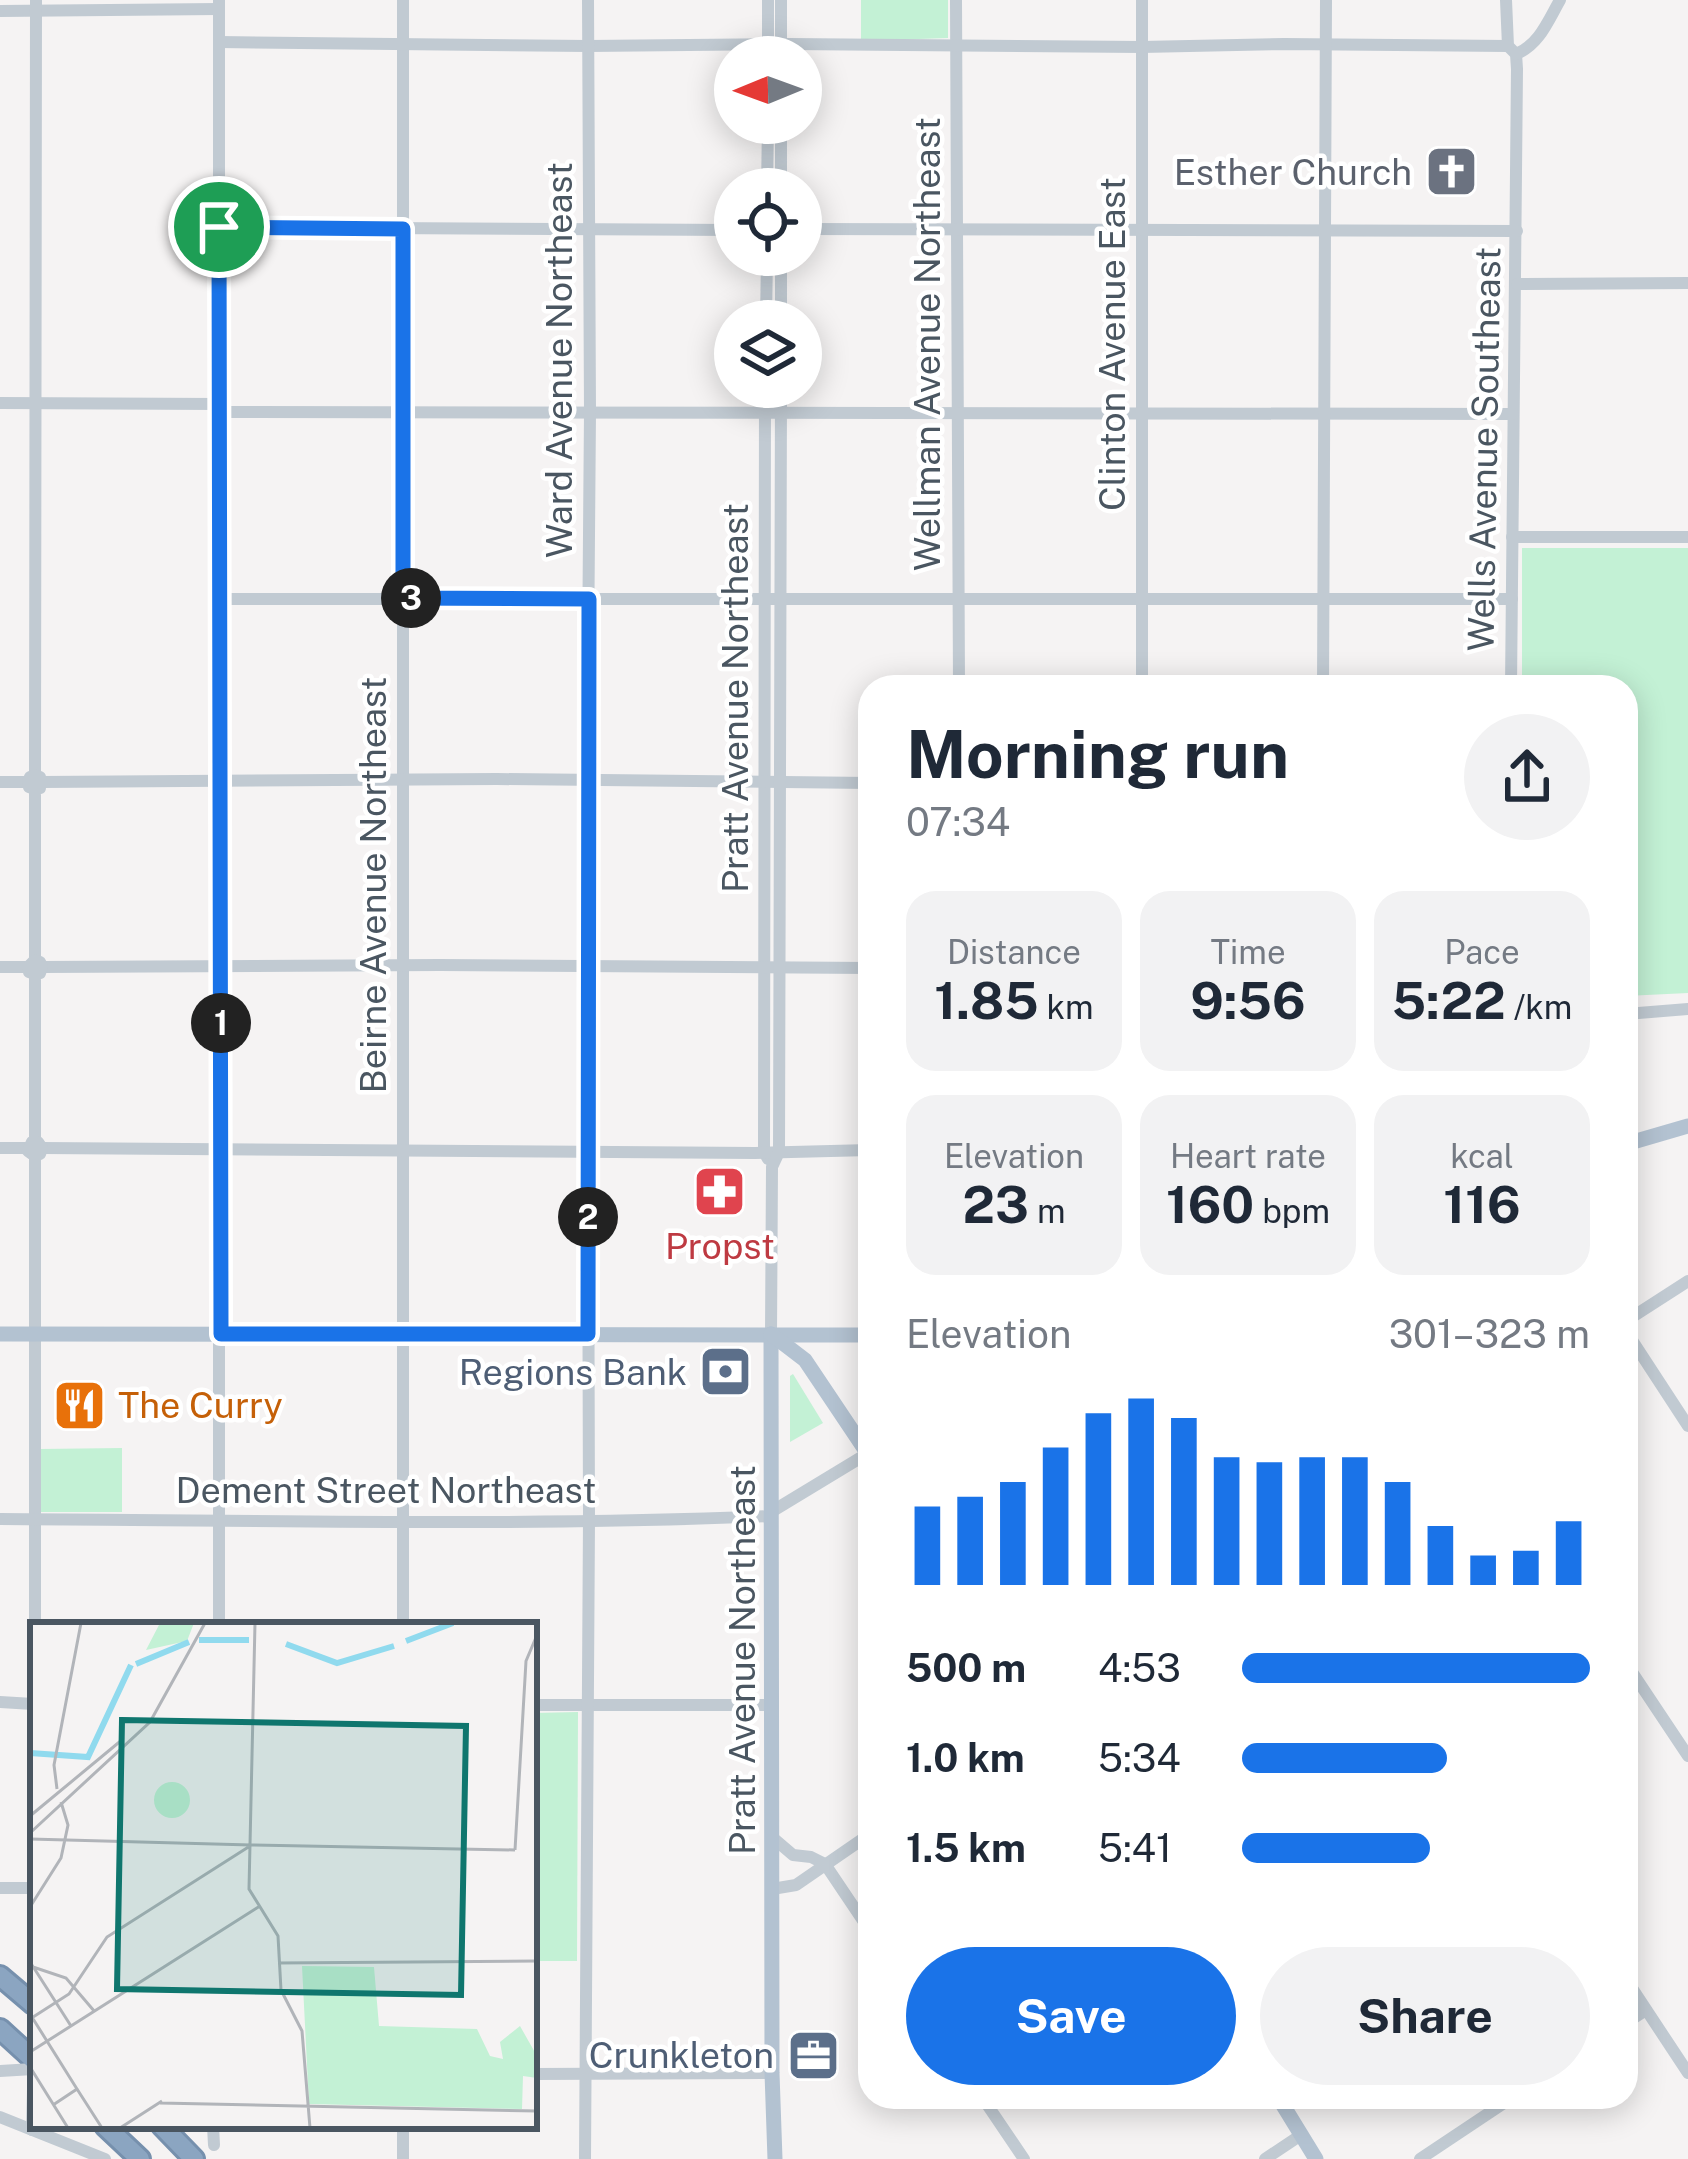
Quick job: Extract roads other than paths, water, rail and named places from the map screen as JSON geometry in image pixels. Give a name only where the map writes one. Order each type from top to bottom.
[{"type":"highway","points":[[0,1976],[30,2001]]},
{"type":"highway","points":[[0,2029],[30,2056]]},
{"type":"highway","points":[[103,2129],[126,2159]]},
{"type":"highway","points":[[105,2129],[140,2159]]},
{"type":"highway","points":[[165,2129],[194,2159]]},
{"type":"main road","points":[[1638,1141],[1688,1126]]},
{"type":"main road","points":[[0,1334],[858,1335]]},
{"type":"main road","points":[[771,1334],[805,1360],[858,1438]]},
{"type":"main road","name":"Pratt Avenue Northeast","points":[[771,1334],[775,2157]]},
{"type":"main road","points":[[1285,2109],[1316,2159]]},
{"type":"street","name":"Beirne Avenue Northeast","points":[[403,0],[404,1622]]},
{"type":"street","name":"Ward Avenue Northeast","points":[[585,2159],[588,0]]},
{"type":"street","points":[[768,0],[772,36]]},
{"type":"street","points":[[776,36],[781,0]]},
{"type":"street","name":"Wellman Avenue Northeast","points":[[956,0],[959,675]]},
{"type":"street","name":"Clinton Avenue East","points":[[1142,0],[1142,675]]},
{"type":"street","points":[[1323,675],[1326,0]]},
{"type":"street","name":"Wells Avenue Southeast","points":[[1506,0],[1512,50],[1517,231],[1511,675]]},
{"type":"street","points":[[822,49],[1326,44],[1528,49],[1560,0]]},
{"type":"street","points":[[0,11],[36,6],[219,4],[219,1622]]},
{"type":"street","points":[[35,1622],[36,6]]},
{"type":"street","points":[[220,42],[714,49]]},
{"type":"street","points":[[219,227],[714,230]]},
{"type":"street","points":[[822,230],[1517,231]]},
{"type":"street","points":[[1517,284],[1688,284]]},
{"type":"street","points":[[0,403],[403,412],[1513,414]]},
{"type":"street","name":"Pratt Avenue Northeast","points":[[765,408],[773,599]]},
{"type":"street","name":"Pratt Avenue Northeast","points":[[771,1334],[773,599],[781,408]]},
{"type":"street","points":[[1512,537],[1688,537]]},
{"type":"street","points":[[220,599],[1511,599]]},
{"type":"street","points":[[0,782],[858,783]]},
{"type":"street","points":[[0,967],[858,968]]},
{"type":"street","points":[[1638,1013],[1688,1009]]},
{"type":"street","points":[[0,1148],[858,1150]]},
{"type":"street","points":[[1638,1313],[1688,1281]]},
{"type":"street","points":[[1638,1349],[1688,1426]]},
{"type":"street","name":"Dement Street Northeast","points":[[0,1519],[589,1520],[771,1514],[858,1461]]},
{"type":"street","points":[[1638,1681],[1688,1756]]},
{"type":"street","points":[[0,1702],[30,1704]]},
{"type":"street","points":[[537,1705],[772,1705]]},
{"type":"street","points":[[772,1837],[794,1855],[825,1864],[858,1913]]},
{"type":"street","points":[[772,1889],[796,1885],[858,1842]]},
{"type":"street","points":[[1638,1998],[1688,2073]]},
{"type":"street","points":[[1638,2015],[1646,2010]]},
{"type":"street","points":[[0,2071],[30,2069]]},
{"type":"street","points":[[537,2074],[772,2072]]},
{"type":"street","points":[[990,2109],[1024,2159]]},
{"type":"street","points":[[1420,2159],[1495,2109]]},
{"type":"street","points":[[0,2117],[105,2159]]},
{"type":"street","points":[[213,2129],[214,2145]]},
{"type":"street","points":[[1265,2159],[1301,2135]]},
{"type":"place","name":"Esther Church","points":[[1451,172]]},
{"type":"place","name":"Propst","points":[[720,1191]]},
{"type":"place","name":"Regions Bank","points":[[726,1372]]},
{"type":"place","name":"The Curry","points":[[79,1405]]},
{"type":"place","name":"Crunkleton","points":[[813,2055]]}]
